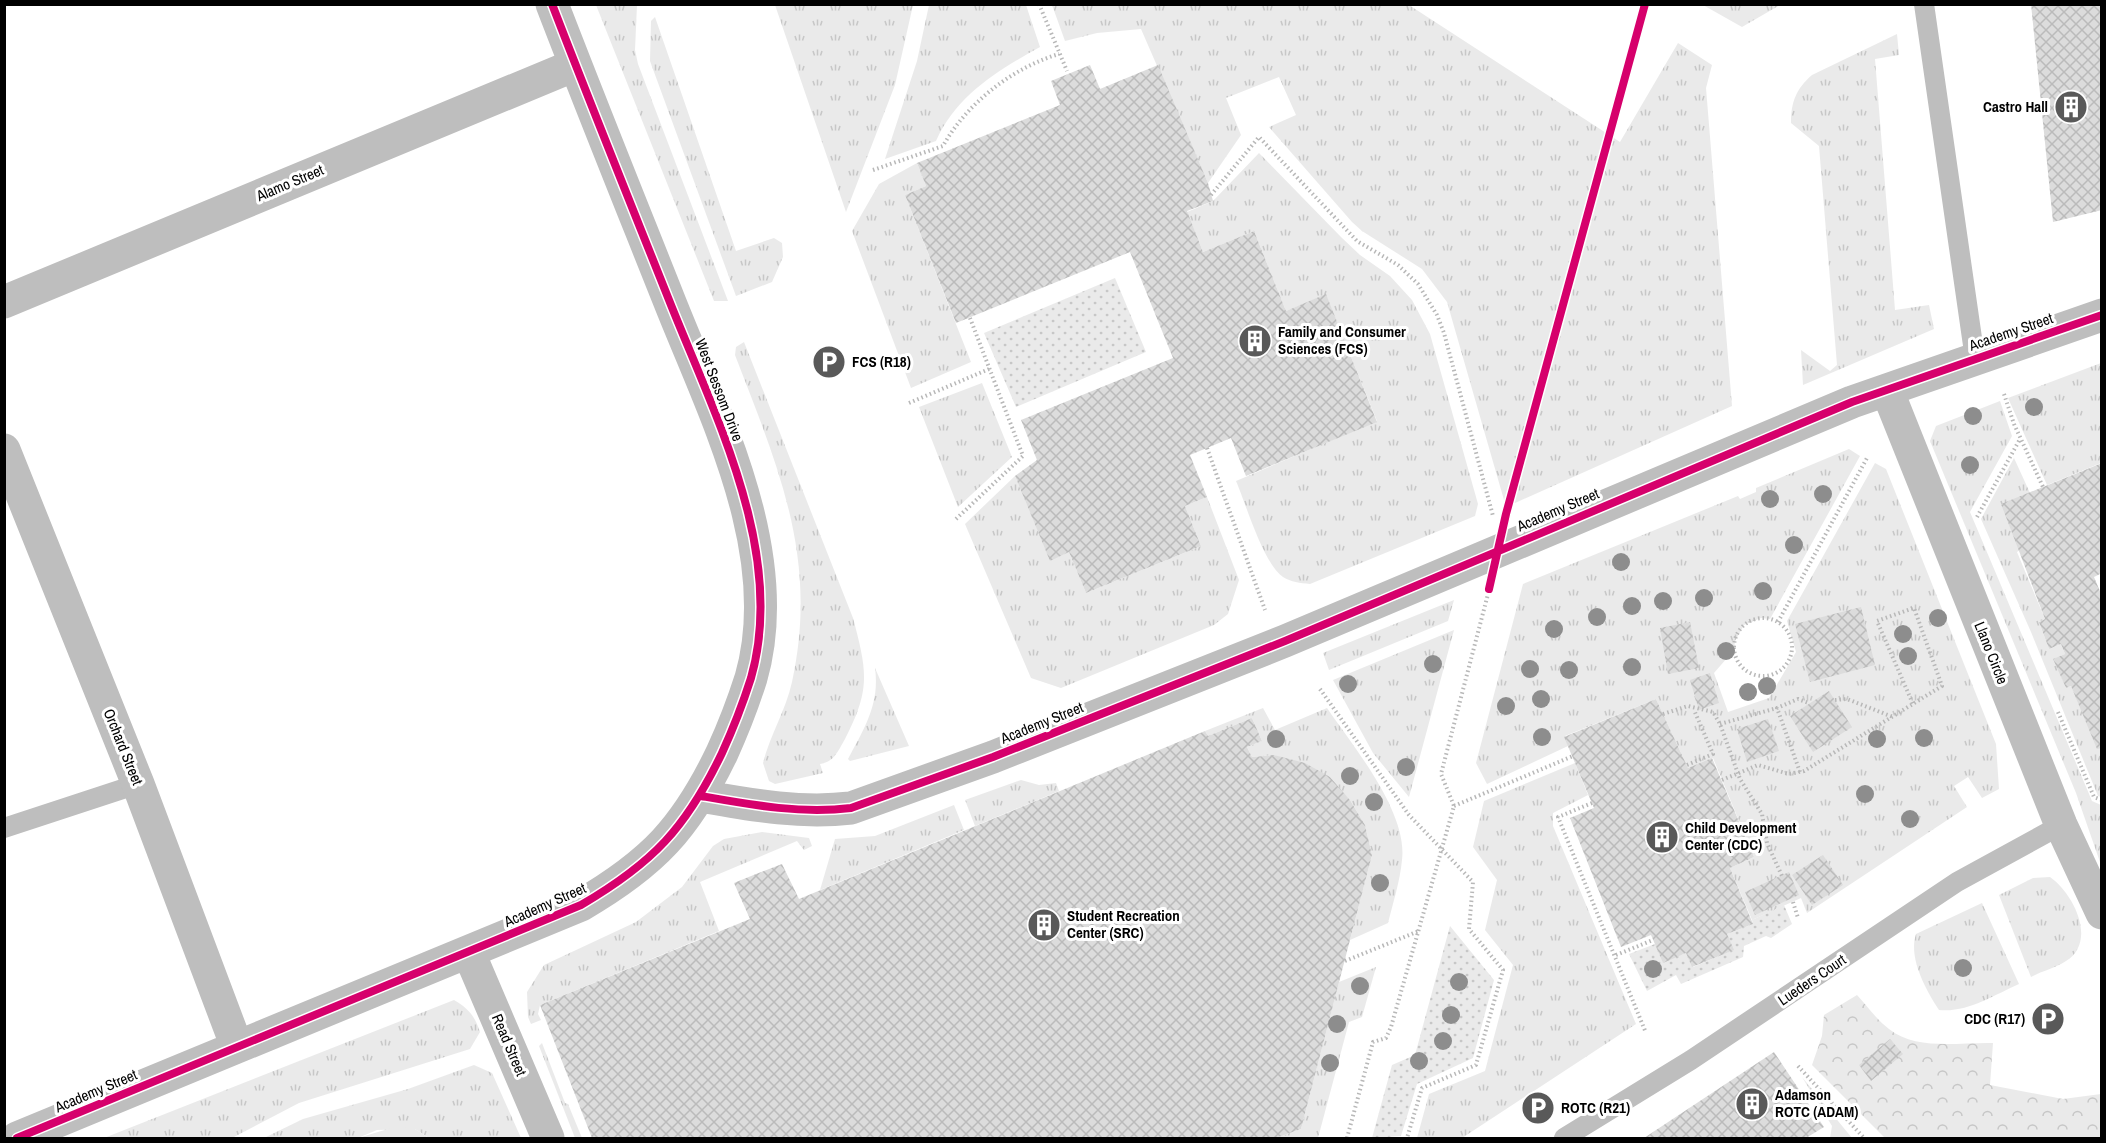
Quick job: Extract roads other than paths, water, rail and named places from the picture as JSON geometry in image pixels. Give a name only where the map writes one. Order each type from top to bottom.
[{"type":"street","name":"West Sessom Drive","points":[[552,4],[716,417],[745,501],[755,549],[760,598],[759,626],[751,677],[728,739],[701,796]]},
{"type":"street","name":"Alamo Street","points":[[4,302],[575,65]]},
{"type":"street","name":"Academy Street","points":[[17,1138],[581,905],[634,871],[662,847],[701,796],[774,809],[829,811],[851,808],[993,757],[1274,646],[1823,414],[2102,315]]},
{"type":"street","name":"Llano Circle","points":[[1887,390],[2061,825],[2102,913]]},
{"type":"street","name":"Orchard Street","points":[[4,450],[138,784],[237,1047]]},
{"type":"street","name":"Read Street","points":[[469,953],[548,1138]]},
{"type":"lane","points":[[1924,4],[1975,359]]},
{"type":"lane","points":[[4,828],[138,784]]},
{"type":"lane","name":"Lueders Court","points":[[1564,1138],[1691,1060],[1948,888],[2061,825]]},
{"type":"place","name":"Castro Hall","points":[[2071,107]]},
{"type":"place","name":"Family and Consumer Sciences (FCS)","points":[[1255,341]]},
{"type":"place","name":"FCS (R18)","points":[[829,362]]},
{"type":"place","name":"Child Development Center (CDC)","points":[[1662,837]]},
{"type":"place","name":"Student Recreation Center (SRC)","points":[[1044,925]]},
{"type":"place","name":"CDC (R17)","points":[[2048,1019]]},
{"type":"place","name":"Adamson ROTC (ADAM)","points":[[1752,1104]]},
{"type":"place","name":"ROTC (R21)","points":[[1538,1108]]}]
